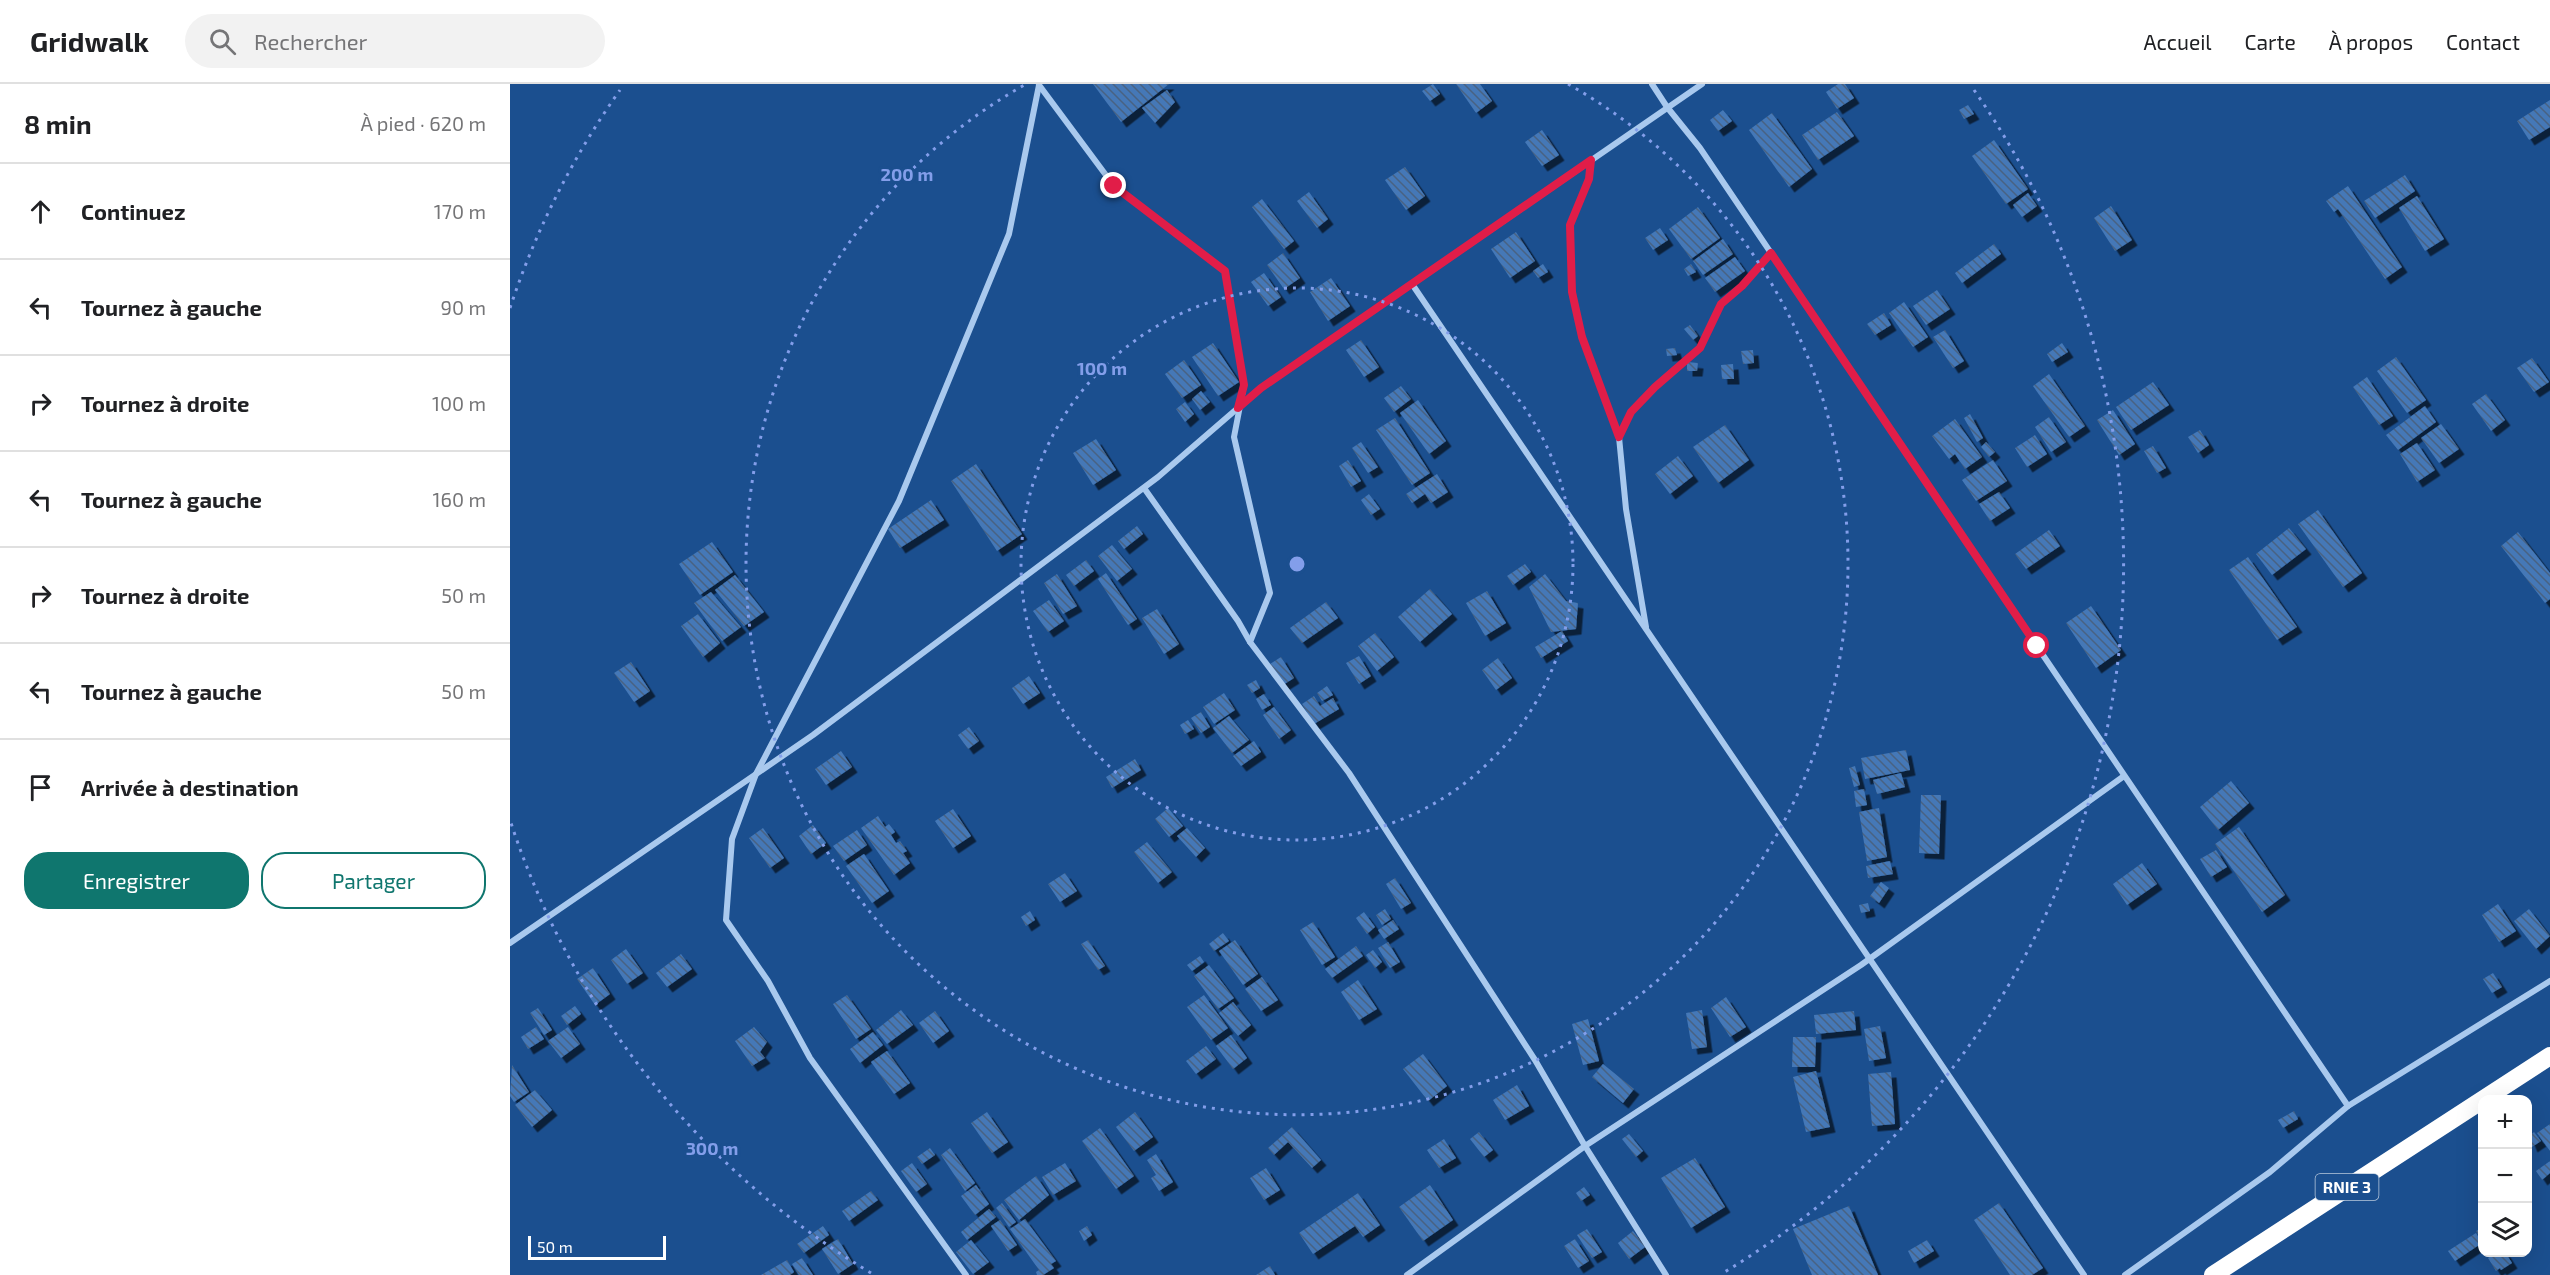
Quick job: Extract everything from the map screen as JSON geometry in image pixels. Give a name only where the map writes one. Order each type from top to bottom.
[{"type":"highway","name":"RNIE 3","points":[[2213,1275],[2550,1056]]},
{"type":"street","points":[[1652,84],[1700,148],[2348,1106]]},
{"type":"street","points":[[510,943],[813,735],[1144,488],[1261,388],[1702,84]]},
{"type":"street","points":[[1039,85],[1114,186],[1225,271],[1244,385],[1234,437],[1270,593],[1250,642]]},
{"type":"street","points":[[966,1275],[810,1058],[768,981],[726,920],[732,839],[756,774],[899,501],[1010,234],[1039,85]]},
{"type":"street","points":[[1591,160],[1589,179],[1570,225],[1572,292],[1582,337],[1619,437],[1626,510],[1647,631]]},
{"type":"street","points":[[1619,437],[1631,412],[1655,387],[1700,348],[1721,304],[1742,286],[1771,253]]},
{"type":"street","points":[[1412,284],[2084,1275]]},
{"type":"street","points":[[1144,488],[1238,621],[1250,642],[1349,773],[1535,1060],[1585,1146],[1666,1275]]},
{"type":"street","points":[[1407,1275],[1585,1146],[1869,959],[2124,776]]},
{"type":"street","points":[[2126,1275],[2270,1172],[2348,1106],[2550,981]]},
{"type":"building","points":[[1093,84],[1169,84],[1121,122]]},
{"type":"building","points":[[1433,84],[1440,94],[1430,101],[1422,91]]},
{"type":"building","points":[[1456,84],[1480,84],[1492,101],[1476,113]]},
{"type":"building","points":[[1838,84],[1845,84],[1854,98],[1837,109],[1826,92]]},
{"type":"building","points":[[1167,90],[1175,102],[1155,123],[1142,108]]},
{"type":"building","points":[[2550,100],[2550,127],[2529,140],[2517,121]]},
{"type":"building","points":[[1968,105],[1974,114],[1964,119],[1959,110]]},
{"type":"building","points":[[1723,110],[1732,121],[1718,131],[1710,120]]},
{"type":"building","points":[[1837,112],[1854,136],[1818,160],[1802,135]]},
{"type":"building","points":[[1772,113],[1812,169],[1789,187],[1749,130]]},
{"type":"building","points":[[1542,130],[1559,155],[1542,166],[1525,142]]},
{"type":"building","points":[[1994,140],[2028,189],[2006,204],[1972,156]]},
{"type":"building","points":[[1405,167],[1425,196],[1406,210],[1385,180]]},
{"type":"building","points":[[2405,175],[2415,191],[2375,218],[2364,201]]},
{"type":"building","points":[[2348,186],[2402,267],[2385,279],[2338,209],[2334,212],[2326,201]]},
{"type":"building","points":[[1309,192],[1328,219],[1317,228],[1297,201]]},
{"type":"building","points":[[2028,193],[2037,206],[2022,217],[2013,205]]},
{"type":"building","points":[[2417,196],[2444,239],[2425,251],[2399,208]]},
{"type":"building","points":[[1262,199],[1294,241],[1284,249],[1252,207]]},
{"type":"building","points":[[2111,206],[2132,240],[2115,251],[2094,218]]},
{"type":"building","points":[[1698,207],[1720,238],[1691,259],[1669,229]]},
{"type":"building","points":[[1660,228],[1668,240],[1653,250],[1645,238]]},
{"type":"building","points":[[1516,232],[1535,261],[1510,278],[1491,249]]},
{"type":"building","points":[[1723,239],[1733,254],[1703,275],[1693,261]]},
{"type":"building","points":[[1994,244],[2001,254],[1962,283],[1955,273]]},
{"type":"building","points":[[1283,253],[1300,278],[1284,289],[1267,265]]},
{"type":"building","points":[[1735,257],[1745,271],[1715,292],[1705,278]]},
{"type":"building","points":[[1543,264],[1548,272],[1538,278],[1533,271]]},
{"type":"building","points":[[1691,264],[1696,272],[1688,276],[1684,269]]},
{"type":"building","points":[[1264,273],[1281,297],[1268,306],[1251,282]]},
{"type":"building","points":[[1331,278],[1350,306],[1328,321],[1310,292]]},
{"type":"building","points":[[1937,290],[1950,309],[1926,325],[1913,306]]},
{"type":"building","points":[[1904,302],[1928,337],[1913,347],[1889,313]]},
{"type":"building","points":[[1884,313],[1891,325],[1875,335],[1867,324]]},
{"type":"building","points":[[1690,325],[1698,336],[1693,340],[1684,329]]},
{"type":"building","points":[[1945,330],[1964,361],[1953,368],[1933,337]]},
{"type":"building","points":[[1361,340],[1379,367],[1364,377],[1346,350]]},
{"type":"building","points":[[1213,343],[1239,382],[1218,396],[1192,357]]},
{"type":"building","points":[[2062,343],[2068,352],[2052,362],[2047,354]]},
{"type":"building","points":[[1675,348],[1677,355],[1667,356],[1666,349]]},
{"type":"building","points":[[1753,350],[1754,363],[1743,364],[1741,351]]},
{"type":"building","points":[[2396,357],[2426,400],[2407,413],[2377,371]]},
{"type":"building","points":[[2532,358],[2549,382],[2534,392],[2517,368]]},
{"type":"building","points":[[1184,360],[1201,385],[1182,398],[1165,374]]},
{"type":"building","points":[[1687,362],[1698,363],[1697,371],[1687,371]]},
{"type":"building","points":[[1733,364],[1734,379],[1722,379],[1721,365]]},
{"type":"building","points":[[2049,374],[2085,426],[2069,437],[2033,386]]},
{"type":"building","points":[[2367,377],[2393,416],[2379,425],[2353,387]]},
{"type":"building","points":[[2153,382],[2169,405],[2131,430],[2116,407]]},
{"type":"building","points":[[1401,386],[1411,399],[1394,412],[1384,398]]},
{"type":"building","points":[[1201,391],[1210,402],[1200,410],[1192,399]]},
{"type":"building","points":[[2486,394],[2505,420],[2491,431],[2472,404]]},
{"type":"building","points":[[1418,400],[1446,441],[1429,454],[1400,413]]},
{"type":"building","points":[[1185,402],[1194,414],[1185,422],[1176,409]]},
{"type":"building","points":[[2425,406],[2436,422],[2398,450],[2386,435]]},
{"type":"building","points":[[2113,410],[2135,444],[2119,455],[2097,420]]},
{"type":"building","points":[[1970,414],[1983,438],[1977,442],[1964,418]]},
{"type":"building","points":[[2049,417],[2066,442],[2051,452],[2035,427]]},
{"type":"building","points":[[1395,418],[1430,473],[1412,485],[1376,430]]},
{"type":"building","points":[[1955,419],[1982,457],[1965,469],[1955,454],[1949,459],[1932,436]]},
{"type":"building","points":[[2441,424],[2459,449],[2439,463],[2421,438]]},
{"type":"building","points":[[1725,425],[1749,460],[1718,483],[1693,447]]},
{"type":"building","points":[[2200,430],[2209,445],[2198,453],[2188,437]]},
{"type":"building","points":[[2035,435],[2047,454],[2027,467],[2015,448]]},
{"type":"building","points":[[1096,439],[1116,470],[1093,485],[1073,453]]},
{"type":"building","points":[[1361,442],[1378,467],[1368,473],[1352,448]]},
{"type":"building","points":[[1986,442],[1995,452],[1989,457],[1981,447]]},
{"type":"building","points":[[2417,443],[2435,470],[2417,482],[2400,454]]},
{"type":"building","points":[[2153,446],[2166,468],[2157,473],[2144,451]]},
{"type":"building","points":[[1678,456],[1693,476],[1670,494],[1655,474]]},
{"type":"building","points":[[1348,460],[1361,481],[1351,487],[1339,466]]},
{"type":"building","points":[[1993,460],[2007,481],[1976,501],[1962,480]]},
{"type":"building","points":[[976,464],[1022,534],[997,551],[951,481]]},
{"type":"building","points":[[1437,474],[1448,492],[1431,503],[1425,494],[1412,503],[1406,494]]},
{"type":"building","points":[[1999,492],[2010,508],[1990,521],[1979,504]]},
{"type":"building","points":[[1369,494],[1380,509],[1371,515],[1361,500]]},
{"type":"building","points":[[931,500],[944,520],[900,548],[888,529]]},
{"type":"building","points":[[2318,510],[2362,573],[2343,587],[2298,524]]},
{"type":"building","points":[[1137,526],[1143,534],[1124,549],[1118,541]]},
{"type":"building","points":[[2289,528],[2306,549],[2272,575],[2256,554]]},
{"type":"building","points":[[2049,530],[2060,546],[2026,569],[2015,554]]},
{"type":"building","points":[[2518,532],[2550,573],[2550,599],[2545,603],[2501,546]]},
{"type":"building","points":[[712,542],[733,572],[700,595],[679,564]]},
{"type":"building","points":[[1112,545],[1132,569],[1117,581],[1098,556]]},
{"type":"building","points":[[2248,557],[2297,627],[2277,640],[2229,570]]},
{"type":"building","points":[[1086,560],[1094,571],[1074,586],[1066,575]]},
{"type":"building","points":[[1525,564],[1531,572],[1513,585],[1507,576]]},
{"type":"building","points":[[1106,573],[1137,619],[1128,625],[1098,579]]},
{"type":"building","points":[[1057,574],[1077,606],[1063,614],[1044,583]]},
{"type":"building","points":[[1545,574],[1566,601],[1578,603],[1576,629],[1551,632],[1529,587]]},
{"type":"building","points":[[735,575],[764,612],[744,626],[715,590]]},
{"type":"building","points":[[1430,589],[1452,614],[1420,642],[1398,617]]},
{"type":"building","points":[[1487,591],[1506,623],[1485,636],[1466,603]]},
{"type":"building","points":[[711,592],[741,627],[722,641],[694,603]]},
{"type":"building","points":[[1049,600],[1064,621],[1048,632],[1033,611]]},
{"type":"building","points":[[1326,602],[1338,618],[1302,643],[1290,628]]},
{"type":"building","points":[[2091,606],[2121,650],[2096,668],[2066,623]]},
{"type":"building","points":[[1157,609],[1179,644],[1164,654],[1142,618]]},
{"type":"building","points":[[698,614],[720,643],[703,657],[681,626]]},
{"type":"building","points":[[1562,631],[1568,641],[1541,658],[1535,647]]},
{"type":"building","points":[[1375,633],[1394,657],[1377,671],[1358,646]]},
{"type":"building","points":[[1359,656],[1371,676],[1359,684],[1346,663]]},
{"type":"building","points":[[1281,657],[1294,678],[1283,685],[1270,664]]},
{"type":"building","points":[[1498,658],[1512,678],[1496,690],[1482,670]]},
{"type":"building","points":[[631,662],[650,691],[634,702],[614,673]]},
{"type":"building","points":[[1029,676],[1040,693],[1023,704],[1012,688]]},
{"type":"building","points":[[1256,680],[1260,688],[1252,693],[1247,685]]},
{"type":"building","points":[[1327,686],[1333,695],[1322,701],[1317,693]]},
{"type":"building","points":[[1224,693],[1235,710],[1214,724],[1203,707]]},
{"type":"building","points":[[1264,694],[1271,705],[1262,710],[1256,699]]},
{"type":"building","points":[[1314,696],[1320,706],[1333,698],[1339,709],[1314,724],[1302,704]]},
{"type":"building","points":[[1274,707],[1291,730],[1279,739],[1263,715]]},
{"type":"building","points":[[1201,712],[1210,727],[1201,733],[1191,718]]},
{"type":"building","points":[[1229,716],[1249,740],[1232,753],[1213,728]]},
{"type":"building","points":[[1188,720],[1194,729],[1185,734],[1180,725]]},
{"type":"building","points":[[969,727],[979,741],[968,749],[958,735]]},
{"type":"building","points":[[1254,741],[1261,752],[1241,766],[1233,756]]},
{"type":"building","points":[[1906,750],[1910,770],[1865,779],[1861,758]]},
{"type":"building","points":[[841,751],[852,767],[826,785],[815,769]]},
{"type":"building","points":[[1135,759],[1141,770],[1112,788],[1106,777]]},
{"type":"building","points":[[1855,766],[1860,785],[1854,787],[1849,768]]},
{"type":"building","points":[[1901,773],[1905,787],[1877,794],[1873,780]]},
{"type":"building","points":[[2231,781],[2249,803],[2218,830],[2200,807]]},
{"type":"building","points":[[1864,789],[1867,805],[1856,807],[1854,791]]},
{"type":"building","points":[[1921,795],[1941,795],[1939,854],[1919,853]]},
{"type":"building","points":[[1168,808],[1183,826],[1169,837],[1155,819]]},
{"type":"building","points":[[1879,808],[1887,857],[1867,861],[1859,812]]},
{"type":"building","points":[[953,809],[971,836],[953,848],[935,821]]},
{"type":"building","points":[[878,816],[885,827],[889,824],[895,832],[891,835],[896,843],[900,841],[907,851],[903,853],[910,863],[894,875],[861,828]]},
{"type":"building","points":[[813,825],[826,843],[811,854],[799,836]]},
{"type":"building","points":[[2239,827],[2285,895],[2262,912],[2215,844]]},
{"type":"building","points":[[763,828],[784,858],[770,868],[749,838]]},
{"type":"building","points":[[1187,828],[1205,848],[1196,857],[1177,836]]},
{"type":"building","points":[[857,830],[867,845],[844,861],[833,846]]},
{"type":"building","points":[[1147,842],[1172,872],[1158,883],[1134,852]]},
{"type":"building","points":[[2216,850],[2227,867],[2211,877],[2200,859]]},
{"type":"building","points":[[864,854],[889,891],[872,903],[846,866]]},
{"type":"building","points":[[1890,861],[1893,874],[1868,878],[1866,866]]},
{"type":"building","points":[[2142,863],[2157,884],[2127,905],[2113,884]]},
{"type":"building","points":[[1065,873],[1077,891],[1060,902],[1048,884]]},
{"type":"building","points":[[1395,878],[1411,903],[1401,909],[1386,884]]},
{"type":"building","points":[[1881,882],[1889,888],[1879,903],[1870,896]]},
{"type":"building","points":[[1868,903],[1870,911],[1861,913],[1859,905]]},
{"type":"building","points":[[2498,904],[2516,931],[2499,942],[2482,915]]},
{"type":"building","points":[[1385,909],[1391,919],[1382,925],[1376,915]]},
{"type":"building","points":[[2529,909],[2550,936],[2536,949],[2514,921]]},
{"type":"building","points":[[1030,911],[1035,920],[1026,926],[1021,917]]},
{"type":"building","points":[[1364,912],[1375,927],[1367,934],[1356,918]]},
{"type":"building","points":[[1393,920],[1399,929],[1384,939],[1378,930]]},
{"type":"building","points":[[1313,922],[1335,957],[1322,965],[1300,930]]},
{"type":"building","points":[[1223,933],[1229,941],[1214,951],[1209,944]]},
{"type":"building","points":[[1088,940],[1105,966],[1098,970],[1081,944]]},
{"type":"building","points":[[1235,940],[1258,974],[1243,985],[1219,951]]},
{"type":"building","points":[[1388,942],[1400,962],[1390,968],[1378,948]]},
{"type":"building","points":[[1356,946],[1363,956],[1332,978],[1325,969]]},
{"type":"building","points":[[626,949],[643,973],[627,984],[611,960]]},
{"type":"building","points":[[1373,950],[1382,962],[1375,968],[1366,955]]},
{"type":"building","points":[[681,954],[692,969],[667,987],[656,973]]},
{"type":"building","points":[[1200,956],[1204,962],[1192,971],[1187,965]]},
{"type":"building","points":[[1209,965],[1234,998],[1218,1009],[1194,976]]},
{"type":"building","points":[[593,968],[610,994],[595,1005],[577,979]]},
{"type":"building","points":[[2493,973],[2502,987],[2492,993],[2483,979]]},
{"type":"building","points":[[1262,977],[1278,1000],[1261,1011],[1245,989]]},
{"type":"building","points":[[1358,980],[1377,1009],[1359,1020],[1341,992]]},
{"type":"building","points":[[847,995],[871,1029],[856,1039],[833,1004]]},
{"type":"building","points":[[1204,995],[1228,1028],[1211,1040],[1187,1007]]},
{"type":"building","points":[[1726,997],[1746,1027],[1730,1037],[1711,1008]]},
{"type":"building","points":[[1233,1002],[1251,1025],[1238,1036],[1219,1013]]},
{"type":"building","points":[[575,1006],[581,1014],[567,1025],[561,1016]]},
{"type":"building","points":[[538,1008],[552,1030],[544,1035],[530,1013]]},
{"type":"building","points":[[901,1010],[913,1025],[887,1044],[876,1030]]},
{"type":"building","points":[[1702,1010],[1707,1047],[1692,1049],[1686,1013]]},
{"type":"building","points":[[935,1011],[949,1031],[933,1043],[919,1023]]},
{"type":"building","points":[[1854,1011],[1856,1030],[1816,1034],[1814,1015]]},
{"type":"building","points":[[1588,1019],[1599,1061],[1583,1065],[1572,1024]]},
{"type":"building","points":[[1880,1026],[1886,1058],[1869,1061],[1864,1029]]},
{"type":"building","points":[[536,1027],[544,1039],[528,1049],[521,1037]]},
{"type":"building","points":[[568,1027],[580,1044],[561,1058],[548,1041]]},
{"type":"building","points":[[754,1027],[767,1042],[760,1052],[765,1058],[752,1066],[735,1041]]},
{"type":"building","points":[[873,1032],[883,1045],[860,1063],[850,1049]]},
{"type":"building","points":[[1231,1035],[1247,1058],[1233,1069],[1216,1046]]},
{"type":"building","points":[[1793,1037],[1816,1037],[1815,1067],[1792,1067]]},
{"type":"building","points":[[1206,1046],[1216,1059],[1196,1074],[1186,1061]]},
{"type":"building","points":[[887,1051],[910,1083],[894,1094],[871,1062]]},
{"type":"building","points":[[1423,1054],[1447,1086],[1428,1101],[1403,1069]]},
{"type":"building","points":[[1603,1064],[1634,1089],[1623,1103],[1592,1077]]},
{"type":"building","points":[[512,1065],[529,1092],[514,1102],[510,1096]]},
{"type":"building","points":[[1816,1071],[1830,1127],[1806,1132],[1793,1077]]},
{"type":"building","points":[[1891,1072],[1895,1124],[1872,1126],[1868,1074]]},
{"type":"building","points":[[1517,1085],[1529,1106],[1505,1120],[1493,1100]]},
{"type":"building","points":[[535,1090],[552,1110],[532,1127],[515,1105]]},
{"type":"building","points":[[2294,1111],[2298,1119],[2283,1128],[2278,1120]]},
{"type":"building","points":[[987,1112],[1008,1142],[992,1153],[971,1123]]},
{"type":"building","points":[[1135,1112],[1153,1137],[1134,1151],[1116,1127]]},
{"type":"building","points":[[2550,1124],[2550,1151],[2537,1133]]},
{"type":"building","points":[[1292,1127],[1321,1160],[1312,1168],[1288,1142],[1274,1155],[1268,1148]]},
{"type":"building","points":[[1100,1128],[1134,1176],[1116,1189],[1082,1141]]},
{"type":"building","points":[[1479,1132],[1493,1150],[1484,1157],[1470,1139]]},
{"type":"building","points":[[2534,1132],[2541,1141],[2532,1147]]},
{"type":"building","points":[[1629,1134],[1643,1151],[1636,1157],[1622,1139]]},
{"type":"building","points":[[1444,1139],[1456,1158],[1439,1168],[1427,1150]]},
{"type":"building","points":[[930,1148],[935,1155],[922,1164],[917,1157]]},
{"type":"building","points":[[950,1148],[975,1183],[965,1191],[941,1155]]},
{"type":"building","points":[[1156,1154],[1173,1182],[1159,1191],[1151,1178],[1156,1175],[1147,1160]]},
{"type":"building","points":[[1695,1158],[1725,1207],[1691,1228],[1661,1178]]},
{"type":"building","points":[[2550,1161],[2550,1173],[2542,1180],[2536,1171]]},
{"type":"building","points":[[912,1163],[927,1184],[916,1192],[901,1171]]},
{"type":"building","points":[[1065,1163],[1076,1181],[1053,1195],[1042,1177]]},
{"type":"building","points":[[1266,1168],[1280,1190],[1264,1200],[1250,1178]]},
{"type":"building","points":[[1036,1176],[1049,1195],[1019,1220],[1004,1200]]},
{"type":"building","points":[[976,1185],[989,1204],[975,1215],[961,1196]]},
{"type":"building","points":[[1430,1185],[1453,1220],[1423,1241],[1399,1207]]},
{"type":"building","points":[[1584,1187],[1590,1195],[1581,1201],[1576,1193]]},
{"type":"building","points":[[871,1191],[878,1200],[849,1221],[842,1211]]},
{"type":"building","points":[[1358,1193],[1380,1225],[1363,1237],[1355,1226],[1313,1254],[1299,1233]]},
{"type":"building","points":[[1002,1203],[1016,1222],[1009,1227],[996,1208]]},
{"type":"building","points":[[1999,1203],[2043,1268],[2032,1275],[2010,1275],[1974,1220]]},
{"type":"building","points":[[1849,1206],[1878,1275],[1812,1275],[1793,1229]]},
{"type":"building","points":[[989,1209],[996,1217],[967,1240],[961,1232]]},
{"type":"building","points":[[1025,1219],[1056,1261],[1051,1264],[1054,1268],[1043,1275],[1037,1275],[1036,1272],[1039,1270],[1010,1229]]},
{"type":"building","points":[[1000,1220],[1017,1245],[1008,1251],[991,1226]]},
{"type":"building","points":[[823,1226],[829,1235],[804,1253],[797,1244]]},
{"type":"building","points":[[1087,1226],[1092,1235],[1084,1241],[1079,1231]]},
{"type":"building","points":[[1587,1229],[1602,1252],[1592,1258],[1577,1235]]},
{"type":"building","points":[[1633,1231],[1645,1247],[1629,1259],[1618,1243]]},
{"type":"building","points":[[2476,1233],[2478,1236],[2478,1246],[2455,1261],[2448,1251]]},
{"type":"building","points":[[838,1239],[853,1264],[838,1274],[822,1249]]},
{"type":"building","points":[[1575,1239],[1589,1261],[1578,1268],[1564,1246]]},
{"type":"building","points":[[971,1240],[989,1262],[973,1274],[956,1252]]},
{"type":"building","points":[[1927,1240],[1934,1251],[1914,1263],[1908,1251]]},
{"type":"building","points":[[2508,1257],[2512,1263],[2496,1271],[2488,1258]]},
{"type":"building","points":[[802,1258],[813,1275],[799,1275],[792,1264]]},
{"type":"building","points":[[787,1260],[794,1272],[790,1275],[761,1275]]},
{"type":"building","points":[[1270,1266],[1275,1275],[1256,1275]]},
{"type":"route","points":[[1114,186],[1225,271],[1244,385],[1238,408],[1261,388],[1591,160],[1589,179],[1570,225],[1572,292],[1582,337],[1619,437],[1631,412],[1655,387],[1700,348],[1721,304],[1755,273],[1771,253],[2037,646]]}]
